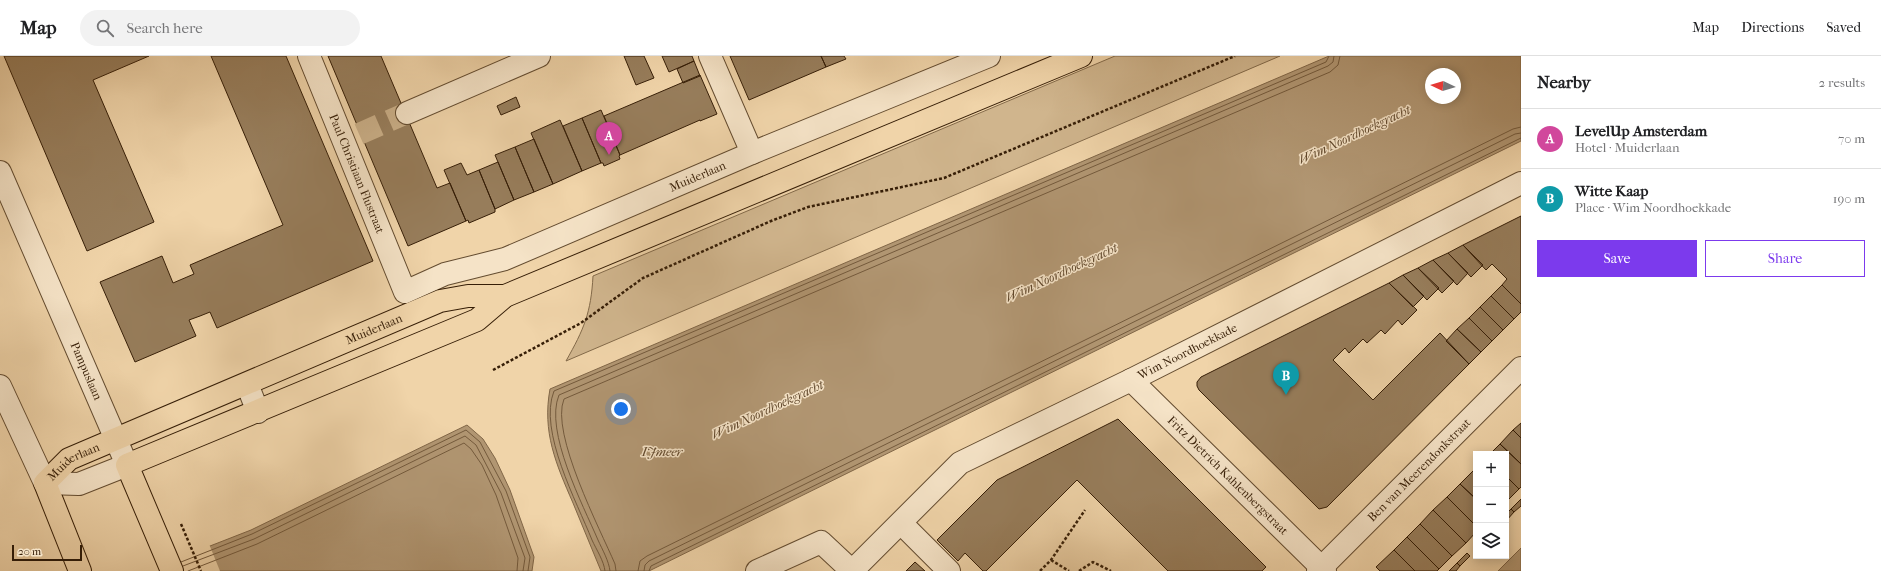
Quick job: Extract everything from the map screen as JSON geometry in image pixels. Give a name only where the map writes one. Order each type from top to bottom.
[{"type":"main road","name":"Muiderlaan","points":[[127,465],[477,320],[505,296],[1081,56]]},
{"type":"main road","name":"Muiderlaan","points":[[45,483],[69,459],[440,301],[468,296],[505,296]]},
{"type":"main road","name":"Pampuslaan","points":[[127,465],[172,571]]},
{"type":"main road","points":[[45,483],[79,570]]},
{"type":"street","name":"Paul Christiaan Flustraat","points":[[309,56],[351,137],[405,292]]},
{"type":"street","points":[[407,113],[539,56]]},
{"type":"street","points":[[710,56],[752,153]]},
{"type":"street","name":"Muiderlaan","points":[[405,292],[445,274],[505,259],[752,153],[989,56]]},
{"type":"street","name":"Pampuslaan","points":[[0,172],[127,465]]},
{"type":"street","name":"Wim Noordhoekkade","points":[[852,571],[960,463],[1131,380],[1521,183]]},
{"type":"street","name":"Ben van Meerendonkstraat","points":[[1321,570],[1521,368]]},
{"type":"street","name":"Fritz Dietrich Kahlenbergstraat","points":[[1131,380],[1321,570]]},
{"type":"street","points":[[248,384],[258,412]]},
{"type":"street","points":[[0,386],[45,483]]},
{"type":"street","name":"Muiderlaan","points":[[45,483],[79,484],[127,465]]},
{"type":"street","points":[[901,523],[949,571]]},
{"type":"street","points":[[757,571],[821,542],[852,571]]},
{"type":"path","points":[[493,370],[581,323],[643,278],[770,221],[808,207],[944,178],[1235,56]]},
{"type":"path","points":[[1040,571],[1051,560],[1085,510]]},
{"type":"path","points":[[181,524],[201,571]]},
{"type":"path","points":[[1051,560],[1069,571]]},
{"type":"path","points":[[1079,571],[1093,562],[1111,571]]},
{"type":"shaded area","points":[[1115,56],[1280,56],[566,361],[586,320],[593,276]]},
{"type":"water","name":"IJmeer","points":[[1329,56],[1521,56],[1521,141],[649,571],[601,571],[556,461],[549,434],[548,405],[550,389]]},
{"type":"water","points":[[467,425],[483,439],[495,458],[510,490],[534,557],[532,571],[146,571],[251,530]]},
{"type":"water","points":[[1521,548],[1521,571],[1498,571]]},
{"type":"pier","points":[[209,544],[220,571],[144,571],[146,569]]},
{"type":"building","points":[[4,56],[149,56],[93,80],[154,222],[87,251]]},
{"type":"building","points":[[211,56],[286,56],[373,261],[217,328],[210,312],[189,320],[196,336],[135,362],[100,282],[162,256],[173,283],[194,274],[190,265],[283,225]]},
{"type":"building","points":[[328,56],[381,56],[437,188],[450,183],[466,221],[408,246]]},
{"type":"building","points":[[624,56],[644,56],[654,78],[636,85]]},
{"type":"building","points":[[662,56],[692,56],[694,61],[669,72]]},
{"type":"building","points":[[730,56],[821,56],[826,67],[749,100]]},
{"type":"building","points":[[821,56],[844,56],[846,59],[826,67]]},
{"type":"building","points":[[694,61],[700,76],[683,83],[677,69]]},
{"type":"building","points":[[700,75],[717,114],[620,155],[604,116]]},
{"type":"building","points":[[516,97],[520,107],[501,115],[497,106]]},
{"type":"building","points":[[601,110],[620,155],[620,159],[604,166],[603,163],[601,163],[582,118]]},
{"type":"building","points":[[582,118],[601,163],[582,171],[563,126]]},
{"type":"building","points":[[560,120],[582,171],[553,184],[531,133]]},
{"type":"building","points":[[534,139],[553,184],[534,192],[515,147]]},
{"type":"building","points":[[515,147],[534,192],[514,200],[495,155]]},
{"type":"building","points":[[498,162],[514,200],[495,209],[479,170]]},
{"type":"building","points":[[461,163],[467,175],[479,170],[495,209],[495,212],[469,223],[468,220],[466,221],[444,170]]},
{"type":"building","points":[[1521,216],[1521,304],[1502,285],[1507,279],[1492,264],[1486,270],[1463,245]]},
{"type":"building","points":[[1463,245],[1483,265],[1471,277],[1448,253]]},
{"type":"building","points":[[1448,253],[1468,273],[1457,285],[1433,260]]},
{"type":"building","points":[[1433,260],[1454,281],[1442,293],[1418,268]]},
{"type":"building","points":[[1418,268],[1439,288],[1427,300],[1403,275]]},
{"type":"building","points":[[1403,275],[1424,296],[1413,307],[1389,283]]},
{"type":"building","points":[[1389,283],[1417,310],[1402,325],[1398,320],[1385,334],[1381,330],[1367,343],[1363,339],[1349,353],[1345,348],[1333,360],[1373,400],[1440,333],[1469,364],[1327,507],[1319,509],[1199,390],[1197,382],[1201,377]]},
{"type":"building","points":[[1502,285],[1521,304],[1521,312],[1514,319],[1491,296]]},
{"type":"building","points":[[1491,296],[1514,319],[1503,330],[1480,307]]},
{"type":"building","points":[[1480,307],[1503,330],[1492,341],[1469,318]]},
{"type":"building","points":[[1469,318],[1492,341],[1481,352],[1457,329]]},
{"type":"building","points":[[1457,329],[1481,352],[1469,364],[1446,341]]},
{"type":"building","points":[[1118,419],[1266,567],[1262,571],[1168,571],[1077,480],[986,571],[983,571],[965,553],[958,561],[937,540],[997,480]]},
{"type":"building","points":[[1521,423],[1521,438],[1513,430]]},
{"type":"building","points":[[1513,430],[1521,438],[1521,464],[1509,451],[1500,444]]},
{"type":"building","points":[[1500,444],[1507,451],[1493,451]]},
{"type":"building","points":[[1509,453],[1521,464],[1521,487],[1519,489],[1509,479]]},
{"type":"building","points":[[1473,471],[1473,496],[1460,484]]},
{"type":"building","points":[[1509,479],[1519,489],[1509,499]]},
{"type":"building","points":[[1460,484],[1473,496],[1473,523],[1447,497]]},
{"type":"building","points":[[1447,497],[1473,523],[1473,535],[1466,543],[1433,510]]},
{"type":"building","points":[[1521,499],[1521,506],[1514,512],[1511,509]]},
{"type":"building","points":[[1511,509],[1514,512],[1509,518],[1509,511]]},
{"type":"building","points":[[1433,510],[1466,543],[1452,556],[1420,524]]},
{"type":"building","points":[[1420,524],[1452,556],[1439,569],[1407,537]]},
{"type":"building","points":[[1407,537],[1439,569],[1437,571],[1415,571],[1394,550]]},
{"type":"building","points":[[1394,550],[1415,571],[1380,571],[1376,567]]},
{"type":"building","points":[[1467,553],[1470,556],[1460,566],[1457,563]]},
{"type":"building","points":[[915,562],[925,571],[906,571]]},
{"type":"building","points":[[1457,563],[1460,566],[1456,571],[1449,571]]},
{"type":"tunnel","points":[[359,134],[407,113]]},
{"type":"place","name":"LevelUp Amsterdam","points":[[609,155]]},
{"type":"place","name":"Witte Kaap","points":[[1286,395]]},
{"type":"water label","name":"Wim Noordhoekgracht","points":[[1354,134]]},
{"type":"water label","name":"Wim Noordhoekgracht","points":[[1061,272]]},
{"type":"water label","name":"Wim Noordhoekgracht","points":[[767,409]]}]
